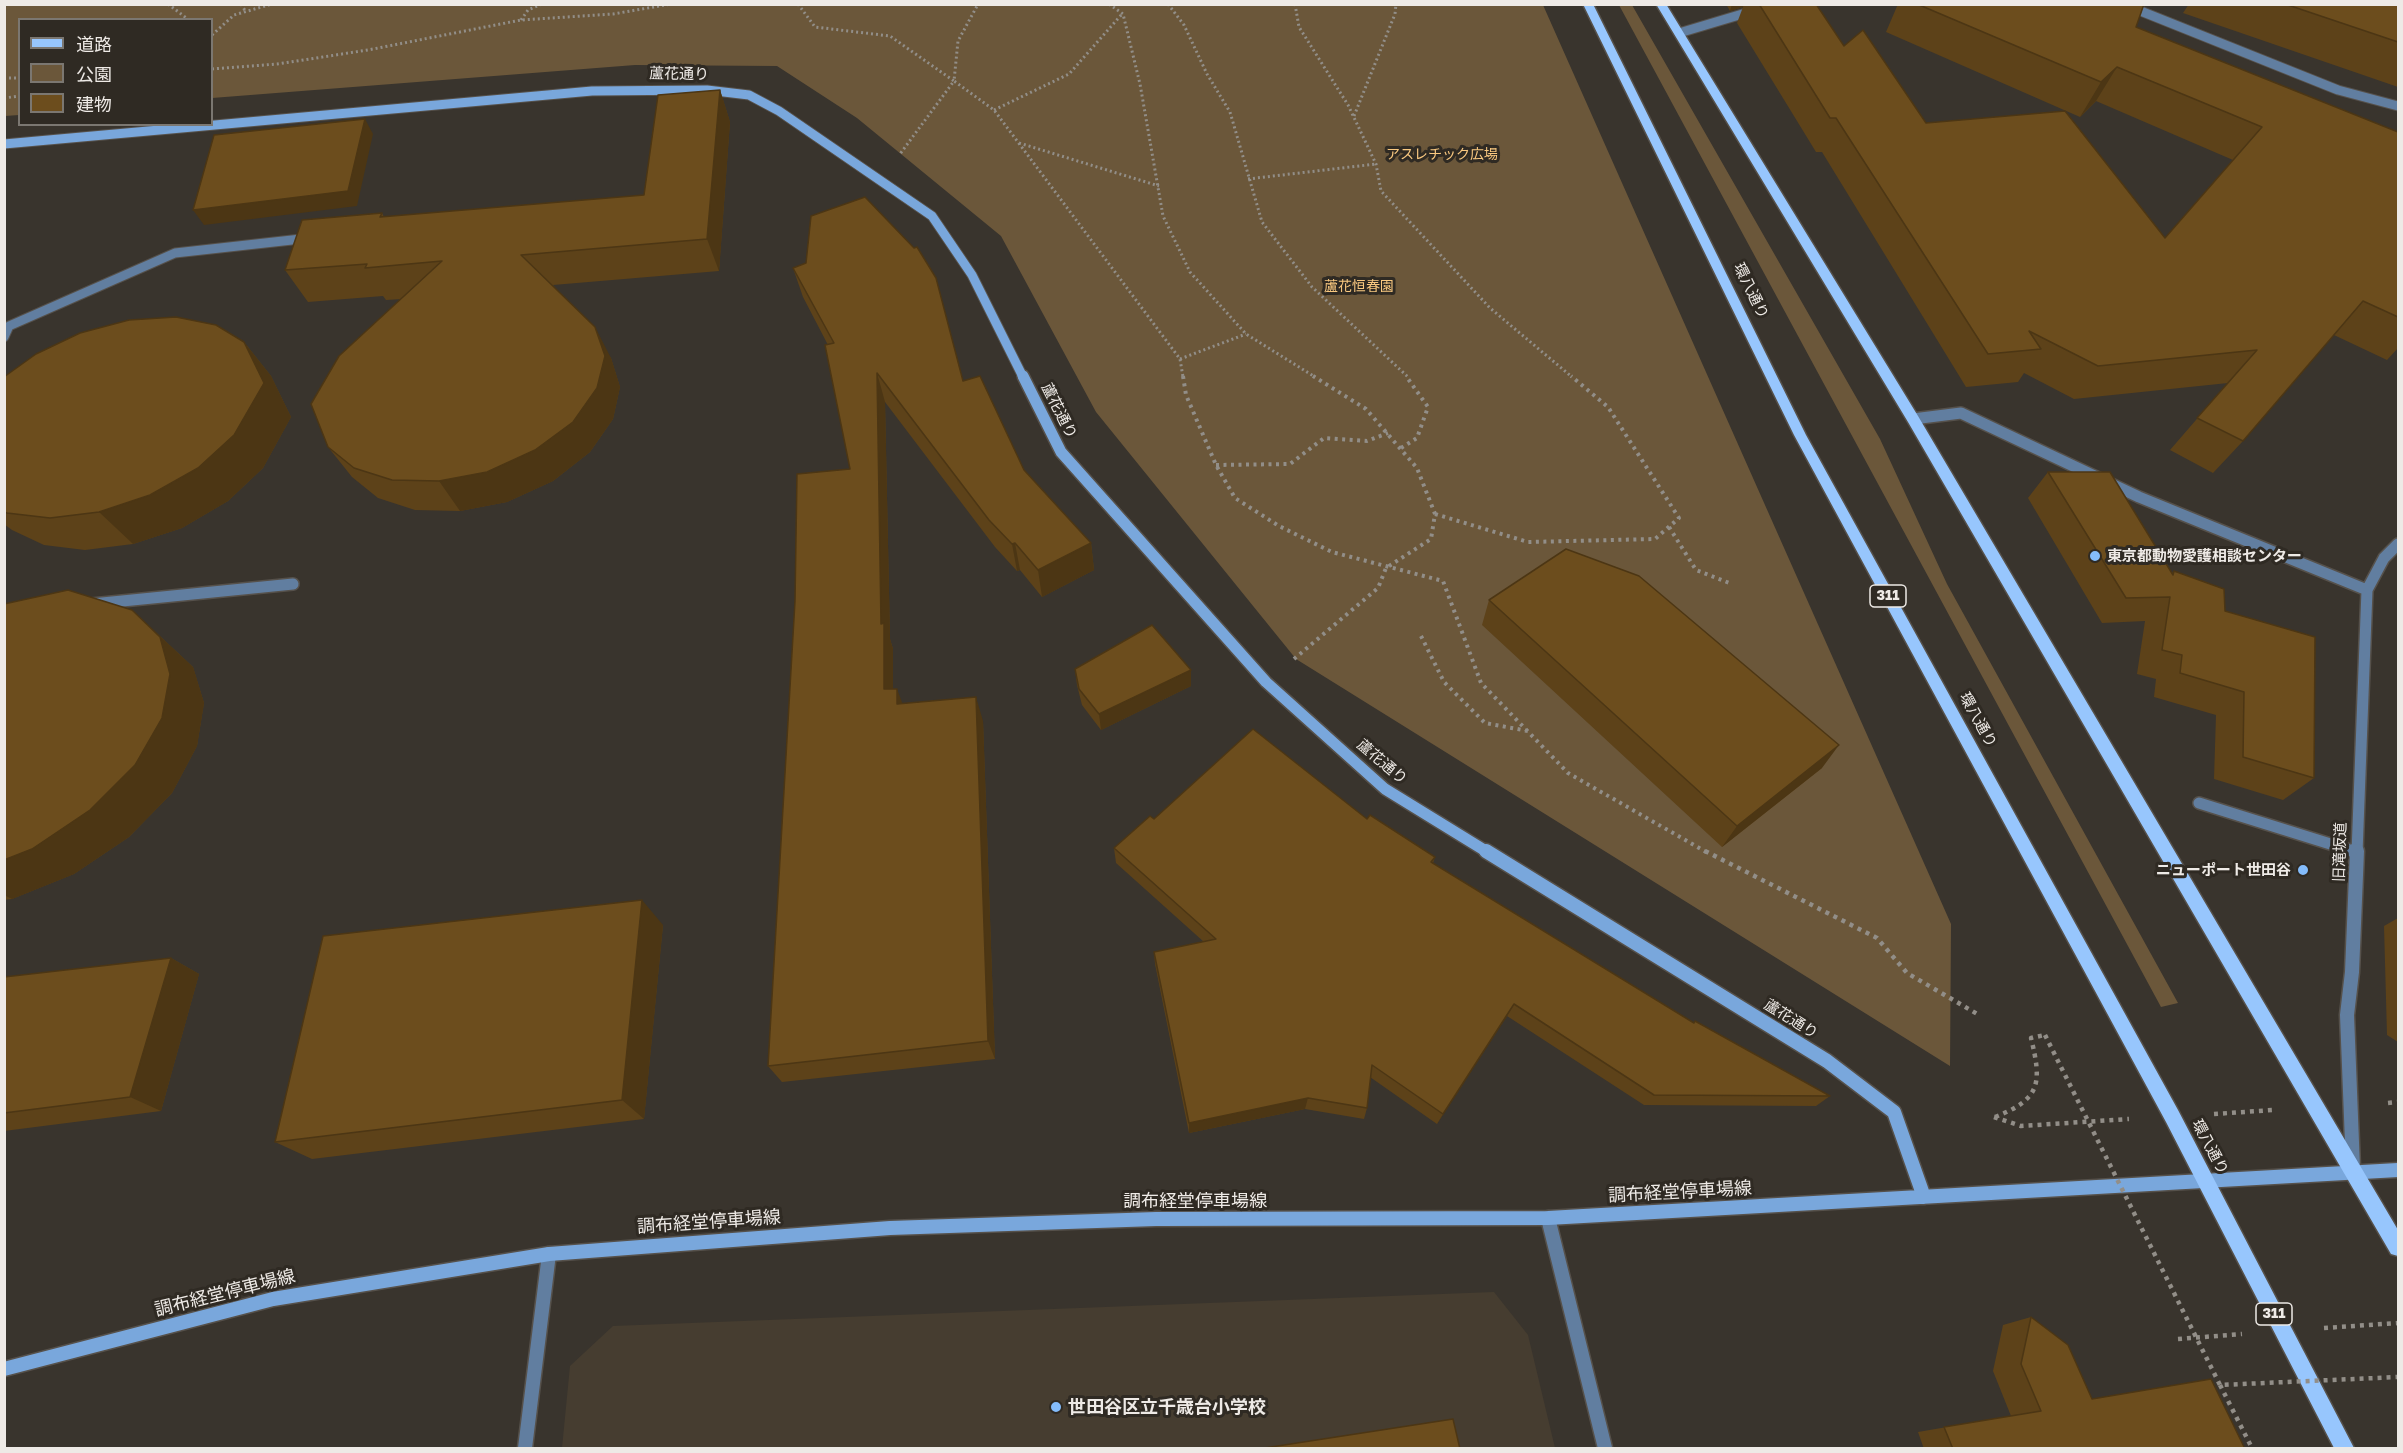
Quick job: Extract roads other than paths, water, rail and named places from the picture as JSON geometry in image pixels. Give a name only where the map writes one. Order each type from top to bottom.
[{"type":"main road","name":"環八通り","points":[[1588,4],[1800,435],[2205,1179],[2344,1449]]},
{"type":"main road","points":[[1661,4],[1913,419],[2398,1247]]},
{"type":"street","points":[[1679,33],[1776,4]]},
{"type":"street","points":[[2123,4],[2338,90],[2398,106]]},
{"type":"street","name":"蘆花通り","points":[[213,125],[592,91],[707,90],[749,95],[779,111],[932,216],[972,275],[1061,452],[1266,682],[1385,789],[1827,1061],[1894,1112],[1924,1197]]},
{"type":"street","name":"蘆花通り","points":[[4,144],[204,126]]},
{"type":"street","points":[[4,337],[9,326],[175,253],[315,238]]},
{"type":"street","points":[[1913,419],[1961,413],[2139,497],[2367,590]]},
{"type":"street","name":"旧滝坂道","points":[[2354,1172],[2347,1015],[2352,972],[2367,590],[2384,558],[2398,544]]},
{"type":"street","points":[[85,604],[293,584]]},
{"type":"street","points":[[2199,803],[2356,852]]},
{"type":"street","name":"調布経堂停車場線","points":[[4,1369],[273,1299],[549,1254],[901,1227],[1156,1219],[1548,1218],[2205,1179],[2398,1170]]},
{"type":"street","points":[[1548,1218],[1605,1449]]},
{"type":"street","points":[[525,1449],[549,1254]]},
{"type":"place","name":"東京都動物愛護相談センター","points":[[2095,556]]},
{"type":"place","name":"ニューポート世田谷","points":[[2303,870]]},
{"type":"place","name":"世田谷区立千歳台小学校","points":[[1056,1407]]},
{"type":"park label","name":"アスレチック広場","points":[[1442,155]]},
{"type":"park label","name":"蘆花恒春園","points":[[1359,287]]}]
